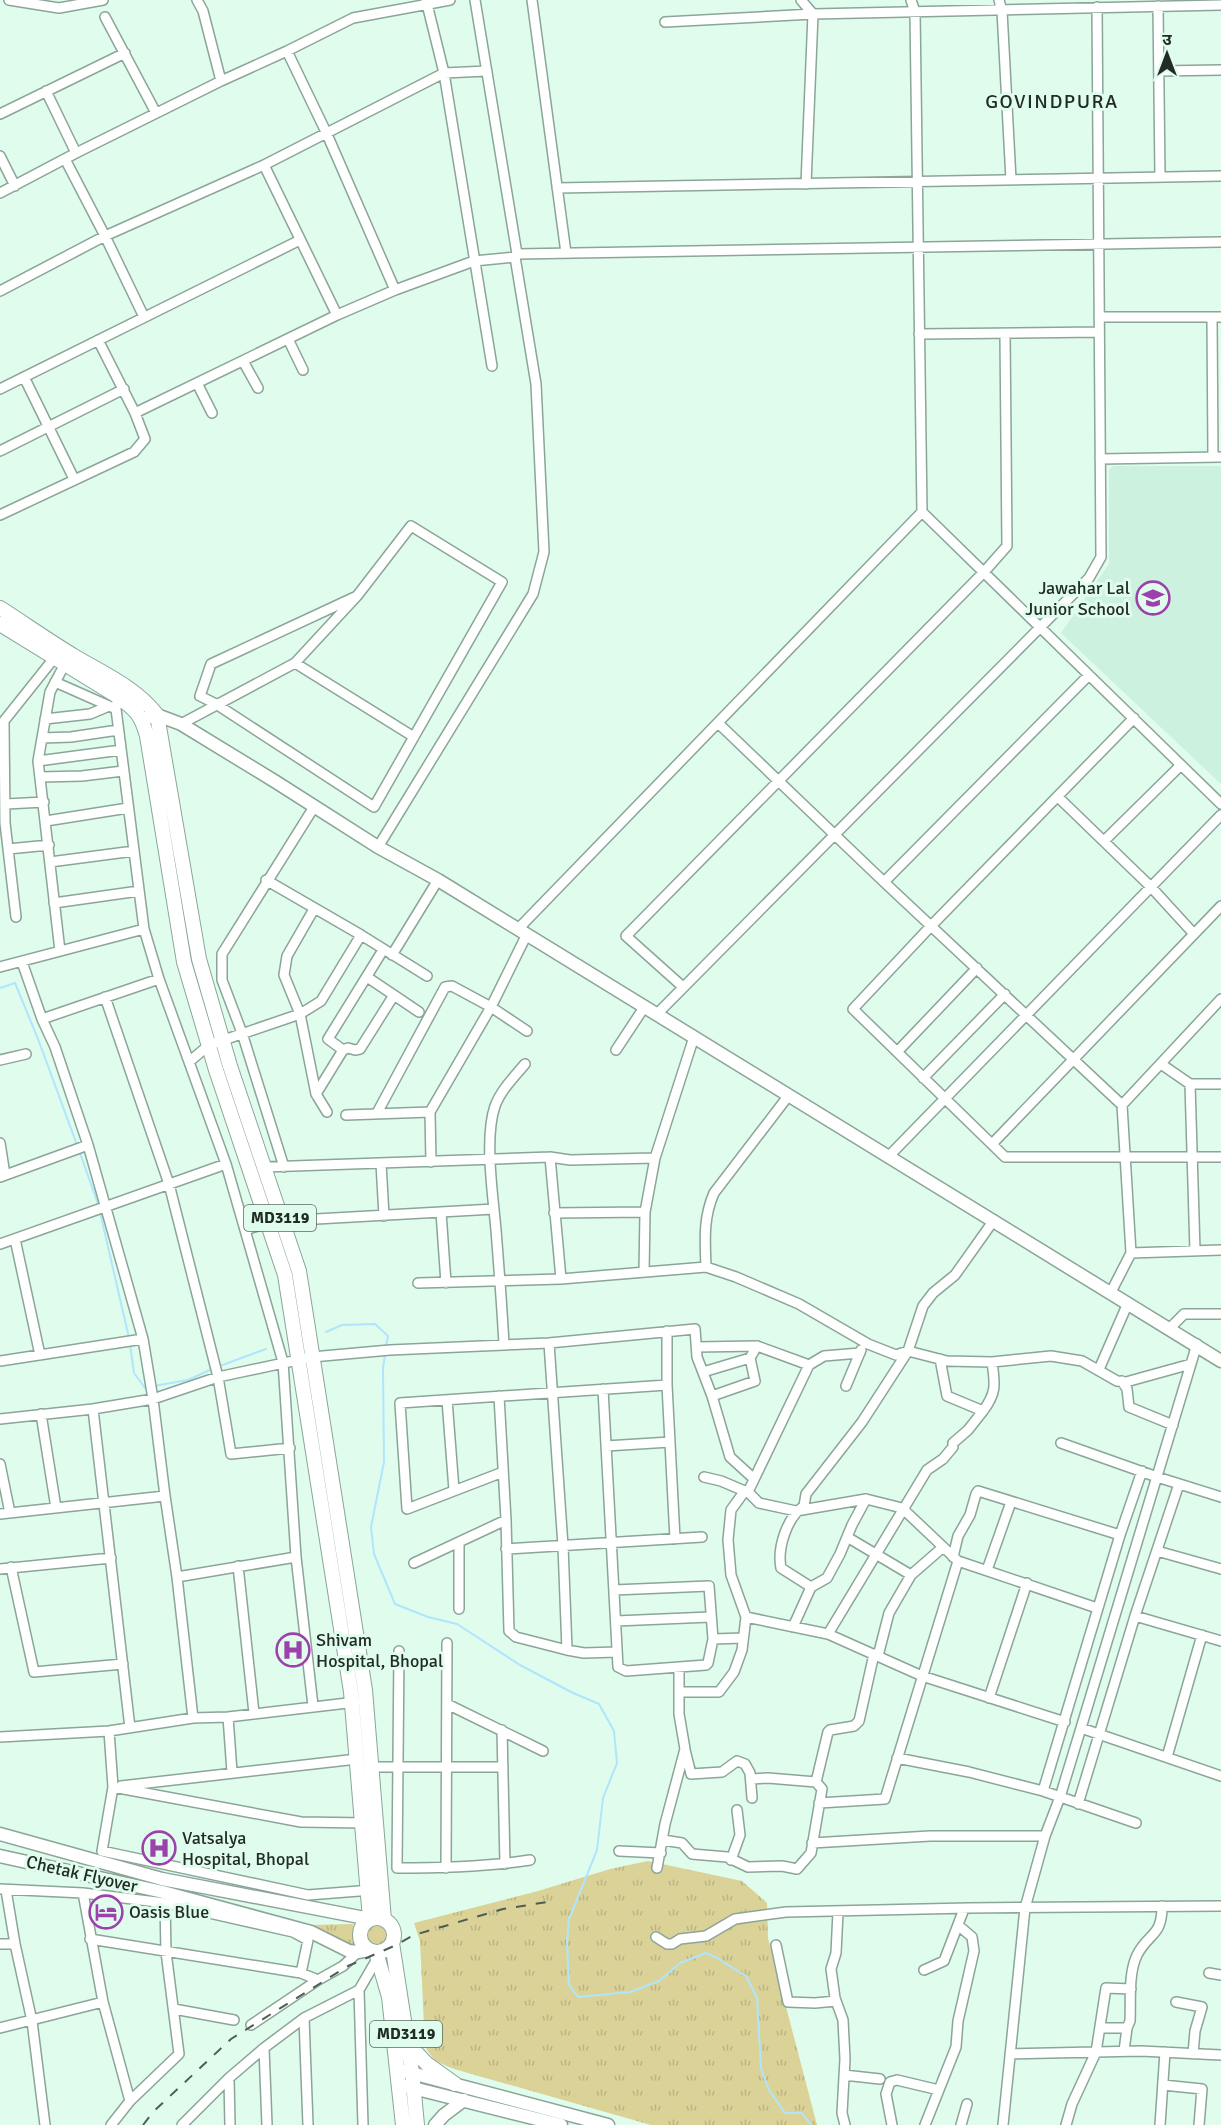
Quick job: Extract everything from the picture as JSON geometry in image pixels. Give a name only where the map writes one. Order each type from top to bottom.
[{"type":"main road","points":[[0,608],[116,699],[133,707],[143,719]]},
{"type":"main road","points":[[0,624],[64,658]]},
{"type":"main road","points":[[116,699],[138,694],[157,716]]},
{"type":"main road","name":"MD3119","points":[[157,716],[198,959],[264,1167],[274,1222]]},
{"type":"main road","name":"MD3119","points":[[143,719],[184,962],[209,1045],[274,1222],[299,1271],[304,1358],[352,1702],[357,1759],[380,1869],[375,1889]]},
{"type":"main road","name":"MD3119","points":[[304,1358],[366,1701],[372,1767],[370,1823],[377,1920]]},
{"type":"main road","points":[[377,1920],[393,1930],[392,1943],[382,1951],[370,1954],[361,1941],[360,1934],[362,1928],[377,1920]]},
{"type":"main road","name":"MD3119","points":[[392,1943],[408,2044],[417,2125]]},
{"type":"main road","name":"MD3119","points":[[370,1954],[389,1997],[403,2125]]},
{"type":"main road","points":[[408,2044],[426,2064],[455,2084]]},
{"type":"street","points":[[9,0],[59,8],[103,0]]},
{"type":"street","points":[[198,0],[203,10],[221,81]]},
{"type":"street","points":[[0,193],[156,113],[353,18],[427,2],[450,0]]},
{"type":"street","points":[[378,847],[533,594],[544,552],[536,384],[475,0]]},
{"type":"street","points":[[532,0],[566,253]]},
{"type":"street","points":[[801,0],[813,14],[806,184]]},
{"type":"street","points":[[911,0],[915,12],[922,512],[1221,804]]},
{"type":"street","points":[[999,0],[1002,11],[1011,180]]},
{"type":"street","points":[[427,2],[444,73],[492,366]]},
{"type":"street","points":[[665,22],[813,14],[1221,5]]},
{"type":"street","points":[[1158,6],[1160,177]]},
{"type":"street","points":[[657,1014],[1089,578],[1101,557],[1097,7]]},
{"type":"street","points":[[105,17],[156,113]]},
{"type":"street","points":[[287,51],[326,132],[395,290]]},
{"type":"street","points":[[0,114],[125,53]]},
{"type":"street","points":[[1159,71],[1221,70]]},
{"type":"street","points":[[0,291],[105,236],[264,165],[444,73],[486,71]]},
{"type":"street","points":[[46,91],[76,153]]},
{"type":"street","points":[[0,156],[15,186]]},
{"type":"street","points":[[65,159],[144,317]]},
{"type":"street","points":[[264,165],[337,315]]},
{"type":"street","points":[[557,188],[1221,176]]},
{"type":"street","points":[[0,389],[300,240]]},
{"type":"street","points":[[135,413],[337,315],[395,290],[474,261],[566,253],[1221,242]]},
{"type":"street","points":[[1099,316],[1216,316],[1217,457],[1100,459]]},
{"type":"street","points":[[919,334],[1099,332]]},
{"type":"street","points":[[683,987],[626,936],[984,572],[1006,546],[1005,334]]},
{"type":"street","points":[[288,339],[303,370]]},
{"type":"street","points":[[0,515],[134,452],[145,439],[124,389],[98,340]]},
{"type":"street","points":[[243,361],[258,388]]},
{"type":"street","points":[[24,377],[74,479]]},
{"type":"street","points":[[197,383],[212,413]]},
{"type":"street","points":[[0,451],[124,389]]},
{"type":"street","points":[[431,1162],[430,1112],[491,1007],[523,932],[718,723],[922,512]]},
{"type":"street","points":[[181,724],[216,704],[295,663],[357,596],[411,526],[502,582],[374,807],[216,704],[200,696],[211,664],[357,596]]},
{"type":"street","points":[[60,951],[38,761],[50,692],[64,658]]},
{"type":"street","points":[[16,917],[3,824],[6,804],[2,724],[64,658]]},
{"type":"street","points":[[295,663],[414,736]]},
{"type":"street","points":[[884,882],[1089,675]]},
{"type":"street","points":[[55,682],[116,699]]},
{"type":"street","points":[[45,719],[90,714],[116,699]]},
{"type":"street","points":[[116,699],[144,929],[159,978],[226,1164],[283,1362],[296,1557],[314,1706]]},
{"type":"street","points":[[143,719],[157,716],[181,724],[378,847],[438,880],[1128,1303],[1197,1344],[1215,1352],[1221,1361]]},
{"type":"street","points":[[1134,718],[853,1009],[1005,1157],[1221,1157]]},
{"type":"street","points":[[718,723],[1122,1105],[1131,1253],[1111,1292]]},
{"type":"street","points":[[42,738],[71,737],[118,730]]},
{"type":"street","points":[[38,761],[121,750]]},
{"type":"street","points":[[1104,841],[1182,765]]},
{"type":"street","points":[[40,777],[82,776],[123,771]]},
{"type":"street","points":[[1058,797],[1151,887],[1194,934]]},
{"type":"street","points":[[6,804],[44,802]]},
{"type":"street","points":[[284,1167],[242,1034],[222,980],[222,954],[266,880],[314,807]]},
{"type":"street","points":[[46,821],[128,808]]},
{"type":"street","points":[[889,1156],[1221,815]]},
{"type":"street","points":[[8,849],[49,845]]},
{"type":"street","points":[[50,862],[134,851]]},
{"type":"street","points":[[266,880],[427,976]]},
{"type":"street","points":[[343,1050],[328,1039],[367,977],[388,953],[438,880]]},
{"type":"street","points":[[54,903],[139,891]]},
{"type":"street","points":[[993,1143],[1221,906]]},
{"type":"street","points":[[314,909],[287,956],[284,975],[300,1014],[316,1094],[327,1112]]},
{"type":"street","points":[[0,967],[144,929]]},
{"type":"street","points":[[190,1061],[209,1045],[300,1014],[321,1001],[361,935]]},
{"type":"street","points":[[22,962],[42,1019],[55,1047],[88,1144],[142,1340],[177,1577],[193,1718]]},
{"type":"street","points":[[897,1052],[977,968]]},
{"type":"street","points":[[367,977],[419,1012]]},
{"type":"street","points":[[42,1019],[159,978]]},
{"type":"street","points":[[377,1113],[445,987],[452,986],[491,1007],[527,1031]]},
{"type":"street","points":[[923,1078],[1005,994]]},
{"type":"street","points":[[316,1094],[343,1050],[360,1048],[394,995]]},
{"type":"street","points":[[105,997],[169,1184],[218,1377],[231,1454],[290,1448]]},
{"type":"street","points":[[1122,1105],[1221,999]]},
{"type":"street","points":[[616,1050],[645,1006]]},
{"type":"street","points":[[645,1272],[645,1212],[655,1158],[694,1037]]},
{"type":"street","points":[[0,1060],[26,1054]]},
{"type":"street","points":[[504,1345],[490,1160],[495,1106],[503,1090],[525,1064]]},
{"type":"street","points":[[1161,1064],[1190,1084],[1221,1084]]},
{"type":"street","points":[[1190,1084],[1195,1251]]},
{"type":"street","points":[[706,1268],[705,1224],[707,1208],[714,1193],[789,1095]]},
{"type":"street","points":[[346,1115],[430,1112]]},
{"type":"street","points":[[0,1143],[3,1176],[88,1144]]},
{"type":"street","points":[[264,1167],[550,1157],[570,1160],[655,1158]]},
{"type":"street","points":[[550,1157],[561,1279]]},
{"type":"street","points":[[0,1244],[226,1164]]},
{"type":"street","points":[[381,1164],[384,1216]]},
{"type":"street","points":[[245,1230],[274,1222],[494,1209]]},
{"type":"street","points":[[441,1212],[446,1283]]},
{"type":"street","points":[[554,1213],[645,1212]]},
{"type":"street","points":[[811,1587],[781,1568],[779,1557],[787,1529],[796,1511],[804,1506],[806,1494],[862,1422],[908,1351],[923,1306],[933,1293],[955,1275],[994,1220]]},
{"type":"street","points":[[15,1239],[40,1355]]},
{"type":"street","points":[[1131,1253],[1221,1250]]},
{"type":"street","points":[[418,1283],[561,1279],[706,1268],[736,1277],[799,1305],[864,1342],[896,1355],[908,1351],[946,1361],[992,1362],[1051,1356],[1082,1361],[1117,1381],[1191,1364]]},
{"type":"street","points":[[1097,1368],[1100,1367],[1128,1303]]},
{"type":"street","points":[[1170,1328],[1184,1314],[1221,1314]]},
{"type":"street","points":[[0,1419],[93,1410],[151,1389],[304,1358],[390,1350],[549,1343],[695,1329],[697,1357],[712,1396],[730,1457],[753,1478]]},
{"type":"street","points":[[668,1331],[668,1385],[675,1539]]},
{"type":"street","points":[[0,1361],[142,1340]]},
{"type":"street","points":[[846,1386],[864,1342]]},
{"type":"street","points":[[549,1343],[563,1546],[567,1650]]},
{"type":"street","points":[[1003,2125],[1025,1908],[1045,1836],[1060,1797],[1197,1344]]},
{"type":"street","points":[[697,1347],[757,1346],[809,1365]]},
{"type":"street","points":[[712,1396],[755,1381],[750,1358],[757,1346]]},
{"type":"street","points":[[679,1692],[718,1692],[734,1672],[742,1650],[746,1617],[730,1575],[728,1540],[731,1510],[746,1492],[809,1365],[824,1356],[860,1353]]},
{"type":"street","points":[[704,1372],[750,1358]]},
{"type":"street","points":[[940,1359],[948,1396],[983,1411]]},
{"type":"street","points":[[833,1636],[881,1556],[902,1508],[927,1470],[943,1459],[953,1447],[952,1443],[968,1430],[992,1398],[995,1386],[992,1362]]},
{"type":"street","points":[[1122,1381],[1127,1389],[1129,1407],[1173,1425]]},
{"type":"street","points":[[503,1472],[407,1509],[400,1403],[668,1385]]},
{"type":"street","points":[[603,1389],[618,1667],[626,1671],[706,1665],[710,1660],[713,1639],[709,1586],[614,1590]]},
{"type":"street","points":[[499,1396],[506,1520],[508,1631],[516,1636],[567,1650],[584,1653],[617,1652]]},
{"type":"street","points":[[447,1400],[453,1490]]},
{"type":"street","points":[[93,1410],[130,1728]]},
{"type":"street","points":[[40,1414],[56,1508]]},
{"type":"street","points":[[606,1446],[670,1442]]},
{"type":"street","points":[[1061,1443],[1221,1497]]},
{"type":"street","points":[[0,1464],[5,1513],[165,1496]]},
{"type":"street","points":[[1043,1791],[1097,1608],[1142,1471]]},
{"type":"street","points":[[704,1477],[721,1481],[746,1492],[762,1504],[796,1511],[866,1499],[902,1508],[955,1559],[1097,1608]]},
{"type":"street","points":[[1078,1804],[1135,1616],[1179,1484]]},
{"type":"street","points":[[819,1803],[885,1798],[955,1559],[957,1536],[970,1515],[978,1491],[1120,1535]]},
{"type":"street","points":[[793,1627],[811,1587],[827,1578],[866,1499]]},
{"type":"street","points":[[987,1570],[1011,1503]]},
{"type":"street","points":[[414,1563],[506,1520]]},
{"type":"street","points":[[506,1550],[702,1537]]},
{"type":"street","points":[[847,1537],[911,1575]]},
{"type":"street","points":[[459,1542],[459,1609]]},
{"type":"street","points":[[816,1782],[828,1732],[854,1725],[859,1721],[889,1613],[911,1575],[942,1548]]},
{"type":"street","points":[[1157,1551],[1221,1569]]},
{"type":"street","points":[[177,1577],[296,1557]]},
{"type":"street","points":[[0,1569],[111,1558]]},
{"type":"street","points":[[238,1566],[254,1713]]},
{"type":"street","points":[[11,1568],[34,1672],[123,1664]]},
{"type":"street","points":[[989,1698],[1027,1583]]},
{"type":"street","points":[[1135,1616],[1221,1641]]},
{"type":"street","points":[[616,1621],[710,1617]]},
{"type":"street","points":[[746,1617],[833,1636],[922,1676],[1065,1722]]},
{"type":"street","points":[[1167,1757],[1202,1635]]},
{"type":"street","points":[[713,1639],[743,1638]]},
{"type":"street","points":[[446,1868],[447,1643]]},
{"type":"street","points":[[397,1868],[399,1651]]},
{"type":"street","points":[[679,1667],[679,1714],[691,1774],[722,1772],[737,1761],[745,1764],[750,1773],[752,1798]]},
{"type":"street","points":[[0,1737],[109,1731],[193,1718],[228,1717],[366,1701]]},
{"type":"street","points":[[447,1704],[543,1751]]},
{"type":"street","points":[[228,1717],[232,1772]]},
{"type":"street","points":[[1081,1728],[1221,1776]]},
{"type":"street","points":[[502,1730],[505,1864]]},
{"type":"street","points":[[109,1731],[112,1787],[102,1851],[308,1895],[375,1889]]},
{"type":"street","points":[[657,1868],[664,1824],[684,1746]]},
{"type":"street","points":[[897,1758],[969,1772],[1043,1791],[1136,1823]]},
{"type":"street","points":[[112,1787],[357,1759]]},
{"type":"street","points":[[372,1767],[503,1767]]},
{"type":"street","points":[[663,1840],[682,1843],[692,1854],[716,1855],[752,1868],[782,1866],[797,1869],[811,1853],[822,1789],[816,1782],[751,1779]]},
{"type":"street","points":[[112,1787],[301,1822],[370,1823]]},
{"type":"street","points":[[737,1810],[740,1835],[738,1863]]},
{"type":"street","name":"Chetak Flyover","points":[[0,1834],[163,1891],[269,1901],[377,1920]]},
{"type":"street","points":[[813,1843],[930,1836],[1045,1836]]},
{"type":"street","points":[[619,1851],[661,1853]]},
{"type":"street","name":"Chetak Flyover","points":[[0,1856],[163,1891],[311,1932],[349,1951],[370,1954]]},
{"type":"street","points":[[380,1869],[446,1868],[530,1860]]},
{"type":"street","points":[[45,2125],[32,2020],[3,1890],[83,1893],[163,1891],[293,1932],[308,1940],[301,1973]]},
{"type":"street","points":[[111,2125],[130,2101],[179,2054],[166,1952],[163,1891]]},
{"type":"street","points":[[83,1893],[103,2002],[130,2101]]},
{"type":"street","points":[[1124,2051],[1130,2021],[1131,1989],[1137,1956],[1161,1926],[1162,1906]]},
{"type":"street","points":[[656,1937],[670,1944],[680,1939],[706,1936],[735,1919],[786,1912],[1221,1906]]},
{"type":"street","points":[[924,1970],[944,1961],[959,1926],[963,1909]]},
{"type":"street","points":[[838,1912],[836,1953],[831,1969],[836,2001],[843,2020],[842,2113],[845,2125]]},
{"type":"street","points":[[924,2125],[956,2047],[958,2021],[974,1951],[972,1937],[959,1926]]},
{"type":"street","points":[[90,1939],[301,1973],[318,1980]]},
{"type":"street","points":[[0,1944],[15,1944]]},
{"type":"street","points":[[776,1945],[788,2002],[836,2001]]},
{"type":"street","points":[[251,2025],[318,1980],[370,1954]]},
{"type":"street","points":[[363,2125],[359,1990],[370,1954]]},
{"type":"street","points":[[1209,1973],[1221,1975]]},
{"type":"street","points":[[1066,2125],[1072,2104],[1096,2052],[1106,1988],[1131,1989]]},
{"type":"street","points":[[182,2125],[229,2078],[264,2048],[304,2018],[359,1990]]},
{"type":"street","points":[[0,2028],[103,2002]]},
{"type":"street","points":[[1176,2002],[1202,2007],[1195,2031],[1193,2054]]},
{"type":"street","points":[[174,2009],[234,2020]]},
{"type":"street","points":[[304,2018],[308,2125]]},
{"type":"street","points":[[1101,2028],[1127,2028]]},
{"type":"street","points":[[264,2048],[267,2125]]},
{"type":"street","points":[[1010,2054],[1124,2051],[1221,2055]]},
{"type":"street","points":[[1160,2125],[1165,2052]]},
{"type":"street","points":[[397,2070],[412,2079],[464,2100],[561,2125]]},
{"type":"street","points":[[844,2075],[880,2079]]},
{"type":"street","points":[[229,2078],[230,2125]]},
{"type":"street","points":[[398,2085],[412,2079],[455,2084],[608,2125]]},
{"type":"street","points":[[892,2125],[886,2094],[890,2082],[897,2080],[939,2090]]},
{"type":"street","points":[[1162,2085],[1203,2089],[1198,2125]]},
{"type":"street","points":[[435,2125],[464,2100]]},
{"type":"street","points":[[961,2125],[967,2104]]},
{"type":"street","points":[[197,2110],[197,2125]]},
{"type":"shaded area","name":"Jawahar Lal Junior School","points":[[1113,466],[1221,466],[1221,784],[1061,633],[1109,564],[1109,470]]},
{"type":"green space","points":[[648,1861],[742,1881],[767,1903],[768,1938],[817,2125],[651,2125],[454,2069],[435,2061],[425,2047],[420,1941],[414,1923],[538,1891],[610,1869]]},
{"type":"green space","points":[[353,1924],[357,1937],[353,1946],[310,1925]]},
{"type":"green space","points":[[377,1926],[384,1929],[387,1936],[384,1943],[377,1946],[370,1943],[367,1936],[370,1929]]},
{"type":"waterway","points":[[0,988],[15,983],[77,1145]]},
{"type":"waterway","points":[[79,1150],[99,1207]]},
{"type":"waterway","points":[[100,1212],[129,1338]]},
{"type":"waterway","points":[[326,1332],[342,1325],[375,1324],[388,1336],[386,1346]]},
{"type":"waterway","points":[[130,1344],[134,1373],[145,1388],[149,1387]]},
{"type":"waterway","points":[[217,1367],[266,1349]]},
{"type":"waterway","points":[[385,1355],[383,1368],[384,1462],[371,1527],[374,1554],[395,1604],[428,1617],[457,1624],[520,1665],[599,1704],[614,1731],[617,1763],[603,1798],[597,1850],[569,1919],[567,1943],[569,1985],[578,1997],[630,1992],[659,1981],[680,1963],[706,1953],[717,1958],[746,1976],[757,1998],[761,2069],[769,2090],[785,2113],[802,2113],[811,2125]]},
{"type":"waterway","points":[[154,1386],[188,1380],[212,1369]]},
{"type":"railway","points":[[143,2125],[153,2112],[231,2039],[348,1966],[414,1935],[503,1909],[554,1901]]},
{"type":"place","name":"Jawahar Lal Junior School","points":[[1153,598]]},
{"type":"place","name":"Shivam Hospital, Bhopal","points":[[293,1650]]},
{"type":"place","name":"Vatsalya Hospital, Bhopal","points":[[159,1848]]},
{"type":"place","name":"Oasis Blue","points":[[106,1912]]},
{"type":"district","name":"GOVINDPURA","points":[[1052,101]]}]
